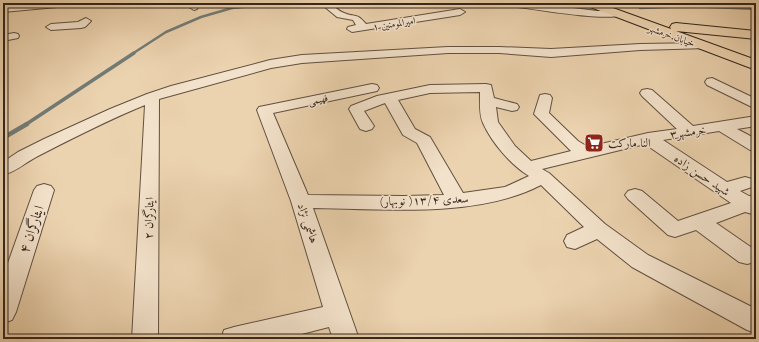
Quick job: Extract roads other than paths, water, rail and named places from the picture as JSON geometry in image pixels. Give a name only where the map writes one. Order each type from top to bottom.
[{"type":"main road","name":"خیابان خرمشهر","points":[[590,3],[676,27],[756,55]]},
{"type":"main road","name":"خیابان خرمشهر","points":[[614,9],[703,46],[756,65]]},
{"type":"main road","points":[[676,27],[754,38]]},
{"type":"street","points":[[75,3],[65,11],[51,27],[81,25],[86,20]]},
{"type":"street","points":[[326,3],[340,14],[356,18],[364,28]]},
{"type":"street","points":[[511,3],[596,14],[614,9]]},
{"type":"street","points":[[3,9],[48,4],[65,11]]},
{"type":"street","points":[[33,15],[48,4]]},
{"type":"street","name":"امیرالمومنین ۱","points":[[352,29],[460,12]]},
{"type":"street","points":[[3,170],[24,156],[50,143],[115,112],[152,97],[176,89],[270,64],[302,59],[448,50],[558,52],[640,47],[703,46]]},
{"type":"street","points":[[712,82],[756,105]]},
{"type":"street","name":"فهیمی","points":[[264,110],[368,83],[386,99]]},
{"type":"street","points":[[366,126],[356,109],[386,99],[439,88],[487,95],[512,107]]},
{"type":"street","points":[[648,93],[690,132]]},
{"type":"street","points":[[487,95],[490,122],[509,150],[598,229],[640,261],[756,322]]},
{"type":"street","name":"ایثارگران ۲","points":[[145,339],[152,97]]},
{"type":"street","points":[[545,98],[541,114],[572,145],[585,153]]},
{"type":"street","points":[[386,99],[409,132],[424,140],[457,200]]},
{"type":"street","name":"هاشمی نژاد","points":[[264,110],[301,201],[346,339]]},
{"type":"street","name":"خرمشهر۳","points":[[535,172],[585,153],[654,132],[690,132],[756,121]]},
{"type":"street","points":[[723,127],[756,146]]},
{"type":"street","name":"شهید حسن زاده","points":[[654,132],[698,172],[724,189],[753,205]]},
{"type":"street","points":[[698,172],[716,167]]},
{"type":"street","name":"سعدی ۱۳/۴( نوبهار)","points":[[301,201],[384,202],[457,200],[508,193],[535,172]]},
{"type":"street","points":[[724,189],[745,183]]},
{"type":"street","name":"ایثارگران ۴","points":[[3,312],[44,190]]},
{"type":"street","points":[[635,195],[675,230],[753,205]]},
{"type":"street","points":[[699,222],[747,256]]},
{"type":"street","points":[[575,241],[598,229]]},
{"type":"street","points":[[234,339],[338,314]]},
{"type":"waterway","points":[[132,54],[166,32],[201,17],[232,8],[287,3]]},
{"type":"waterway","points":[[533,3],[590,9]]},
{"type":"waterway","points":[[640,8],[689,6],[756,9]]},
{"type":"waterway","points":[[25,125],[134,53]]},
{"type":"waterway","points":[[3,138],[27,124]]},
{"type":"place","name":"النا مارکت","points":[[594,143]]}]
